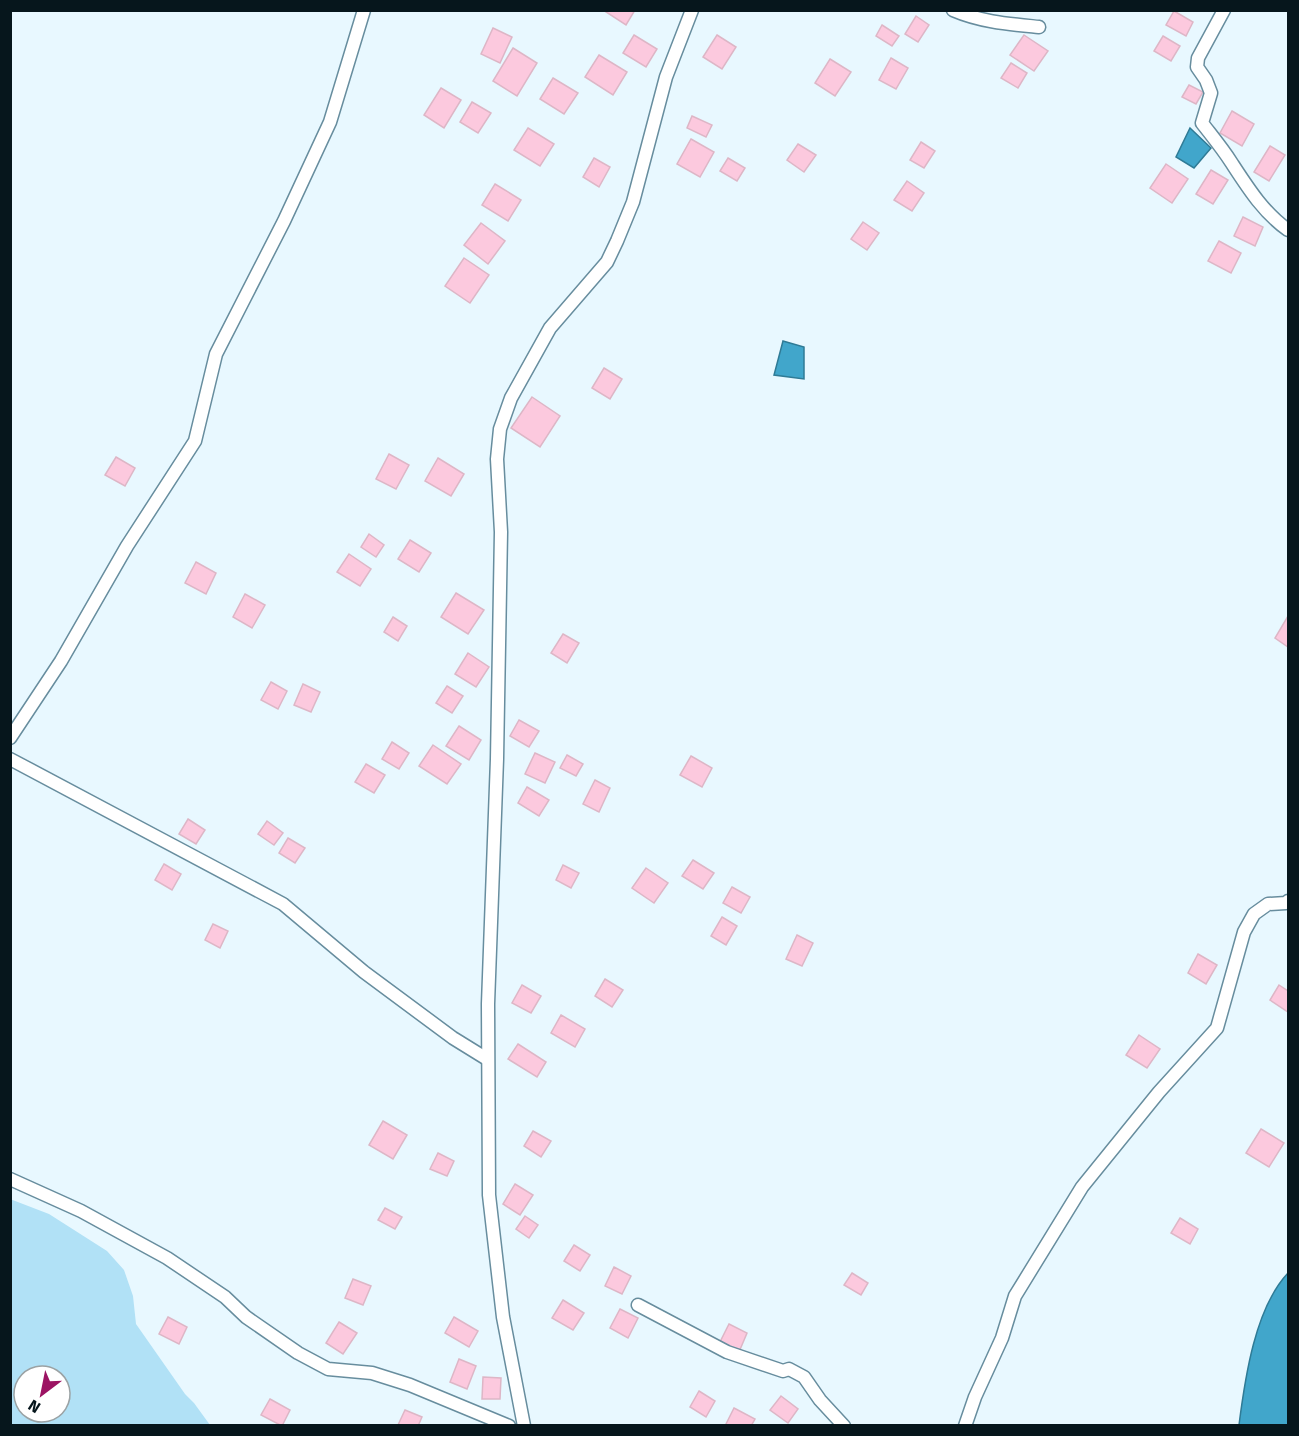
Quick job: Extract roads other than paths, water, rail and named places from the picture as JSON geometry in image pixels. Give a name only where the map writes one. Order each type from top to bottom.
[{"type":"street","points":[[10,738],[62,661],[127,546],[195,441],[216,354],[284,221],[330,122],[364,10]]},
{"type":"street","points":[[524,1425],[503,1317],[489,1195],[487,1059],[500,612],[501,532],[497,459],[500,429],[511,398],[550,328],[607,262],[617,241],[633,202],[666,77],[692,10]]},
{"type":"street","points":[[953,10],[981,20],[1039,27]]},
{"type":"street","points":[[1224,10],[1198,58],[1197,67],[1211,93],[1202,123],[1230,160],[1252,195],[1273,219],[1288,230]]},
{"type":"street","points":[[10,759],[283,904],[364,972],[453,1038],[487,1059]]},
{"type":"street","points":[[965,1425],[1002,1338],[1015,1296],[1082,1187],[1159,1092],[1217,1028],[1244,932],[1254,914],[1268,904],[1288,901]]},
{"type":"street","points":[[10,1179],[81,1211],[167,1258],[225,1297],[255,1323],[298,1353],[328,1369],[372,1373],[411,1385],[508,1425]]},
{"type":"street","points":[[638,1305],[727,1352],[783,1371],[789,1369],[804,1377],[820,1400],[844,1425]]},
{"type":"water","points":[[1190,128],[1211,148],[1194,168],[1176,157]]},
{"type":"water","points":[[783,341],[804,347],[804,379],[774,375]]},
{"type":"water","points":[[1288,1273],[1288,1425],[1239,1425],[1253,1344],[1267,1305]]}]
